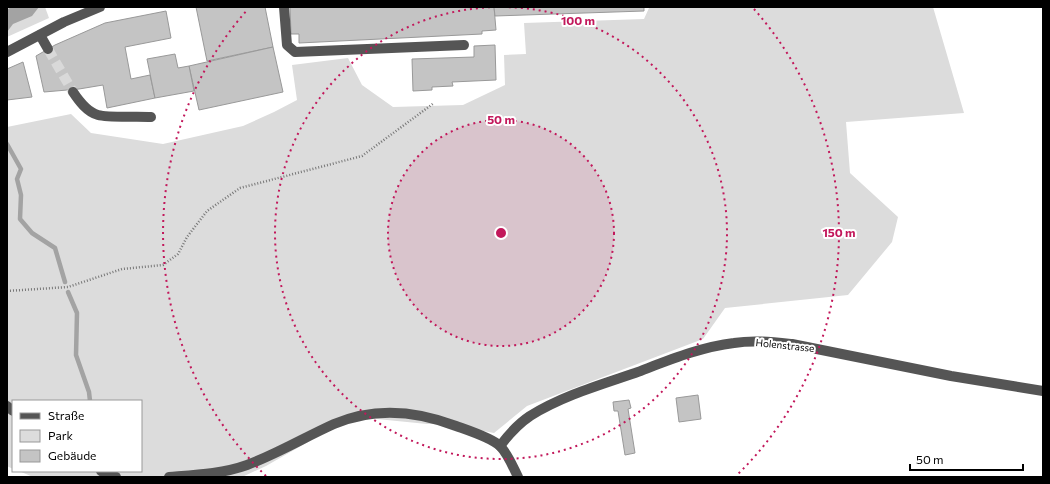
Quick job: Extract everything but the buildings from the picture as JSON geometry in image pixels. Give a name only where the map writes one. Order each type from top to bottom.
[{"type":"street","points":[[7,52],[75,17],[100,7]]},
{"type":"street","points":[[284,7],[287,45],[295,52],[464,45]]},
{"type":"street","points":[[40,35],[48,49]]},
{"type":"street","points":[[73,92],[88,110],[98,115],[151,117]]},
{"type":"street","name":"Holenstrasse","points":[[500,446],[510,433],[523,421],[552,404],[680,356],[711,347],[732,343],[771,342],[792,344],[951,376],[1043,391]]},
{"type":"street","points":[[169,477],[214,473],[235,469],[259,460],[336,423],[357,417],[384,413],[414,414],[442,421],[485,437],[500,446],[518,477]]},
{"type":"street","points":[[104,472],[116,477]]},
{"type":"path","points":[[7,291],[68,287],[122,269],[163,264],[178,254],[187,237],[207,211],[240,188],[362,156],[434,103]]},
{"type":"green space","points":[[7,7],[45,7],[49,18],[7,37]]},
{"type":"green space","points":[[933,7],[964,113],[846,122],[850,173],[898,217],[892,242],[848,295],[725,308],[703,339],[527,406],[494,433],[446,424],[427,424],[367,418],[334,427],[266,466],[242,477],[33,477],[21,472],[142,472],[142,400],[12,400],[12,468],[7,466],[7,127],[71,114],[91,133],[163,144],[243,126],[274,112],[297,100],[292,65],[348,58],[362,85],[393,107],[463,105],[505,85],[504,55],[526,54],[524,23],[644,19],[649,8]]},
{"type":"shaded area","points":[[11,7],[39,7],[32,16],[13,24],[7,32],[7,10]]},
{"type":"waterway","points":[[7,144],[21,169],[17,179],[21,195],[20,219],[32,233],[55,248],[65,282]]},
{"type":"waterway","points":[[68,292],[77,313],[76,355],[89,392],[90,400]]},
{"type":"tunnel","points":[[48,49],[73,92]]}]
